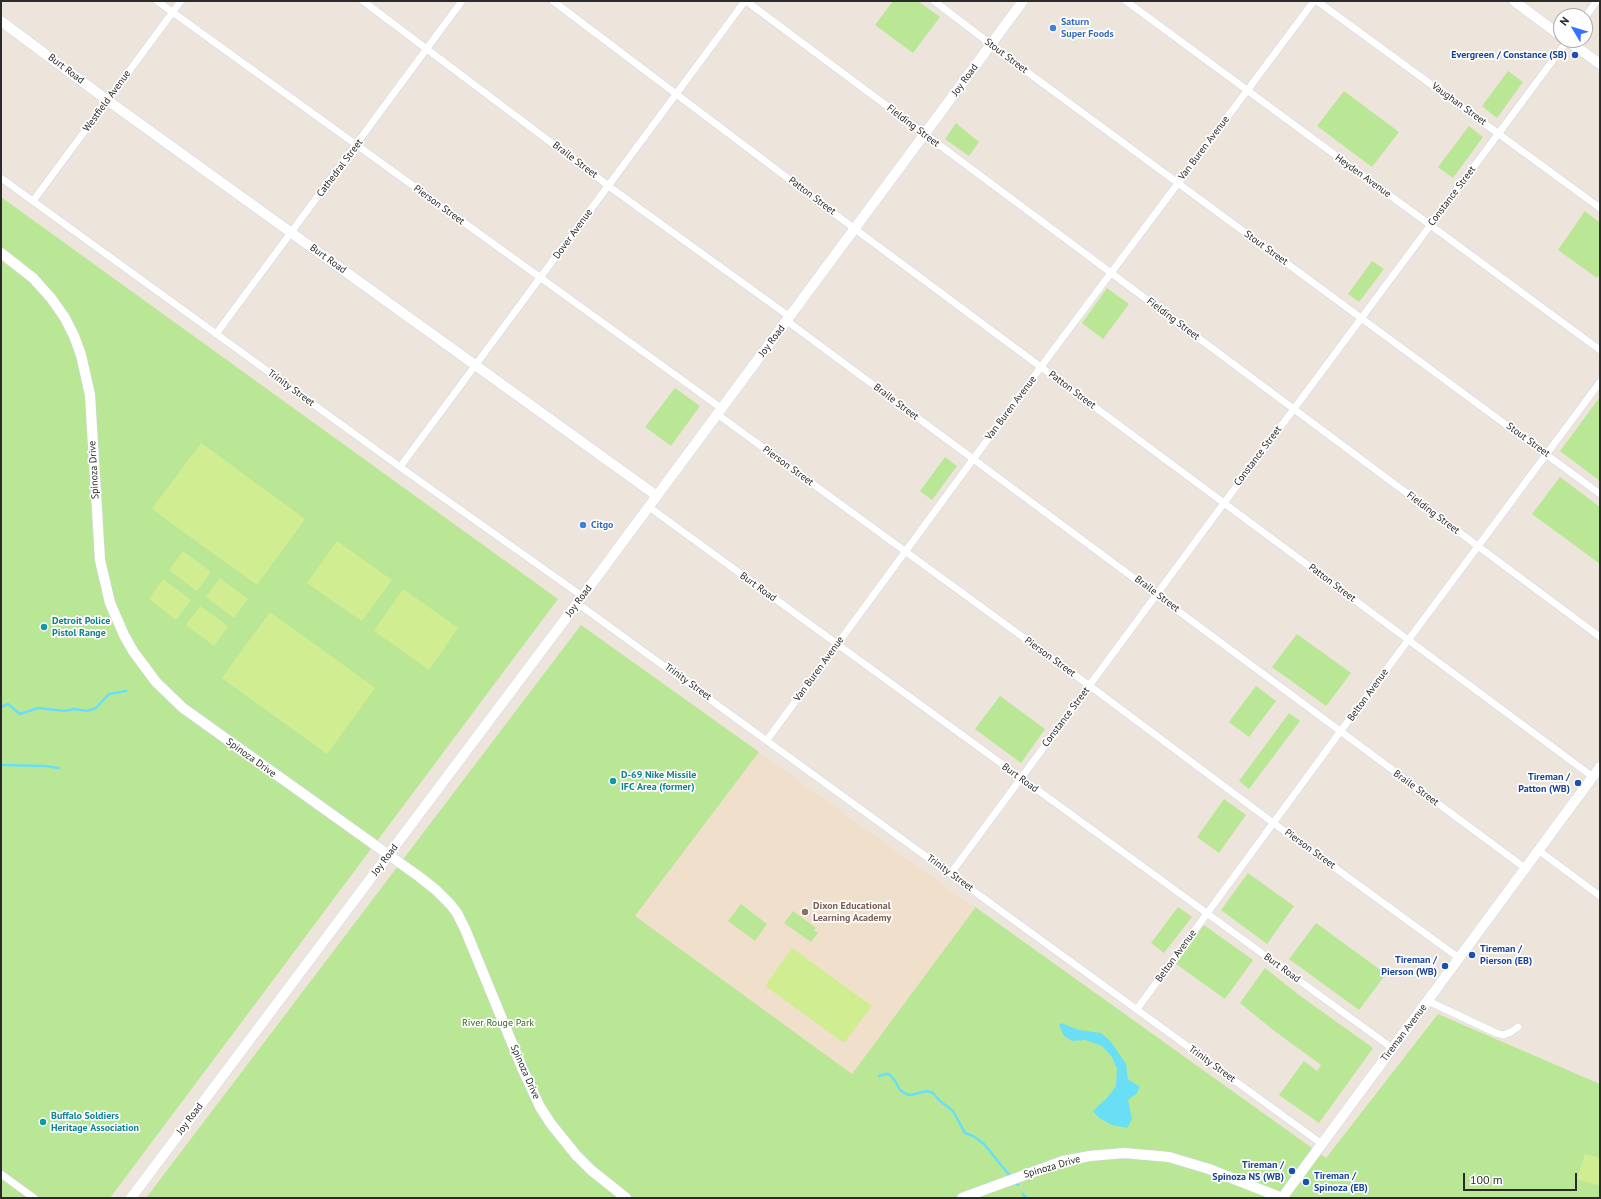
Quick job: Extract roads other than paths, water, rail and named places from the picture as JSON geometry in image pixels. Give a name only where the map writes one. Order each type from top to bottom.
[{"type":"street","name":"Pierson Street","points":[[157,1],[540,278],[905,552],[1458,958]]},
{"type":"street","name":"Westfield Avenue","points":[[33,201],[181,1]]},
{"type":"street","name":"Braile Street","points":[[362,1],[608,186],[789,319],[973,459],[1525,868]]},
{"type":"street","name":"Cathedral Street","points":[[216,334],[462,1]]},
{"type":"street","name":"Patton Street","points":[[553,1],[855,229],[1593,777]]},
{"type":"street","name":"Dover Avenue","points":[[400,467],[745,1]]},
{"type":"street","name":"Fielding Street","points":[[745,1],[1600,637]]},
{"type":"street","name":"Stout Street","points":[[934,1],[991,45],[1600,494]]},
{"type":"street","name":"Joy Road","points":[[131,1198],[649,507],[1023,1]]},
{"type":"street","name":"Heyden Avenue","points":[[1126,1],[1600,350]]},
{"type":"street","name":"Van Buren Avenue","points":[[767,740],[1041,367],[1316,1]]},
{"type":"street","name":"Vaughan Street","points":[[1316,1],[1600,208]]},
{"type":"street","points":[[1514,1],[1553,30]]},
{"type":"street","name":"Burt Road","points":[[1,22],[475,366],[657,496]]},
{"type":"street","name":"Constance Street","points":[[951,873],[1561,48]]},
{"type":"street","points":[[1578,48],[1600,64]]},
{"type":"street","name":"Trinity Street","points":[[1,178],[400,467],[580,599],[767,740],[1322,1144]]},
{"type":"street","name":"Spinoza Drive","points":[[1,254],[33,278],[51,298],[65,318],[81,355],[90,395],[100,560],[110,603],[124,635],[133,651],[156,682],[182,708],[436,890],[457,913],[540,1107],[551,1124],[576,1155],[591,1170],[626,1198]]},
{"type":"street","name":"Belton Avenue","points":[[1137,1009],[1546,453],[1600,382]]},
{"type":"street","name":"Burt Road","points":[[649,507],[1392,1048]]},
{"type":"street","points":[[1600,767],[1538,850],[1600,896]]},
{"type":"street","name":"Tireman Avenue","points":[[1282,1198],[1392,1048],[1428,1002],[1458,958],[1538,850]]},
{"type":"street","points":[[1428,1002],[1503,1035],[1518,1027]]},
{"type":"street","name":"Spinoza Drive","points":[[962,1198],[1063,1161],[1090,1156],[1124,1154],[1169,1157],[1209,1169],[1282,1198]]},
{"type":"street","points":[[1,1174],[34,1198]]},
{"type":"water","points":[[1061,1023],[1079,1030],[1101,1033],[1111,1042],[1126,1064],[1128,1079],[1140,1087],[1136,1094],[1128,1100],[1132,1119],[1127,1128],[1112,1125],[1099,1118],[1093,1111],[1107,1098],[1116,1086],[1117,1069],[1112,1057],[1102,1046],[1085,1040],[1072,1041],[1064,1036],[1059,1025]]},
{"type":"waterway","points":[[1,707],[8,704],[20,714],[38,708],[65,711],[74,709],[87,711],[96,708],[109,694],[126,691]]},
{"type":"waterway","points":[[1,765],[45,766],[59,768]]},
{"type":"waterway","points":[[879,1076],[889,1074],[900,1090],[906,1094],[911,1095],[927,1091],[933,1093],[940,1101],[953,1111],[965,1133],[973,1136],[984,1144],[1010,1176]]},
{"type":"waterway","points":[[1023,1194],[1026,1198]]},
{"type":"place","name":"Saturn Super Foods","points":[[1053,28]]},
{"type":"place","name":"Evergreen / Constance (SB)","points":[[1575,55]]},
{"type":"place","name":"Citgo","points":[[583,525]]},
{"type":"place","name":"Detroit Police Pistol Range","points":[[44,627]]},
{"type":"place","name":"D-69 Nike Missile IFC Area (former)","points":[[613,781]]},
{"type":"place","name":"Tireman / Patton (WB)","points":[[1578,783]]},
{"type":"place","name":"Dixon Educational Learning Academy","points":[[805,912]]},
{"type":"place","name":"Tireman / Pierson (EB)","points":[[1472,955]]},
{"type":"place","name":"Tireman / Pierson (WB)","points":[[1445,966]]},
{"type":"place","name":"Buffalo Soldiers Heritage Association","points":[[43,1122]]},
{"type":"place","name":"Tireman / Spinoza NS (WB)","points":[[1292,1171]]},
{"type":"place","name":"Tireman / Spinoza (EB)","points":[[1306,1182]]},
{"type":"park label","name":"River Rouge Park","points":[[498,1023]]}]
